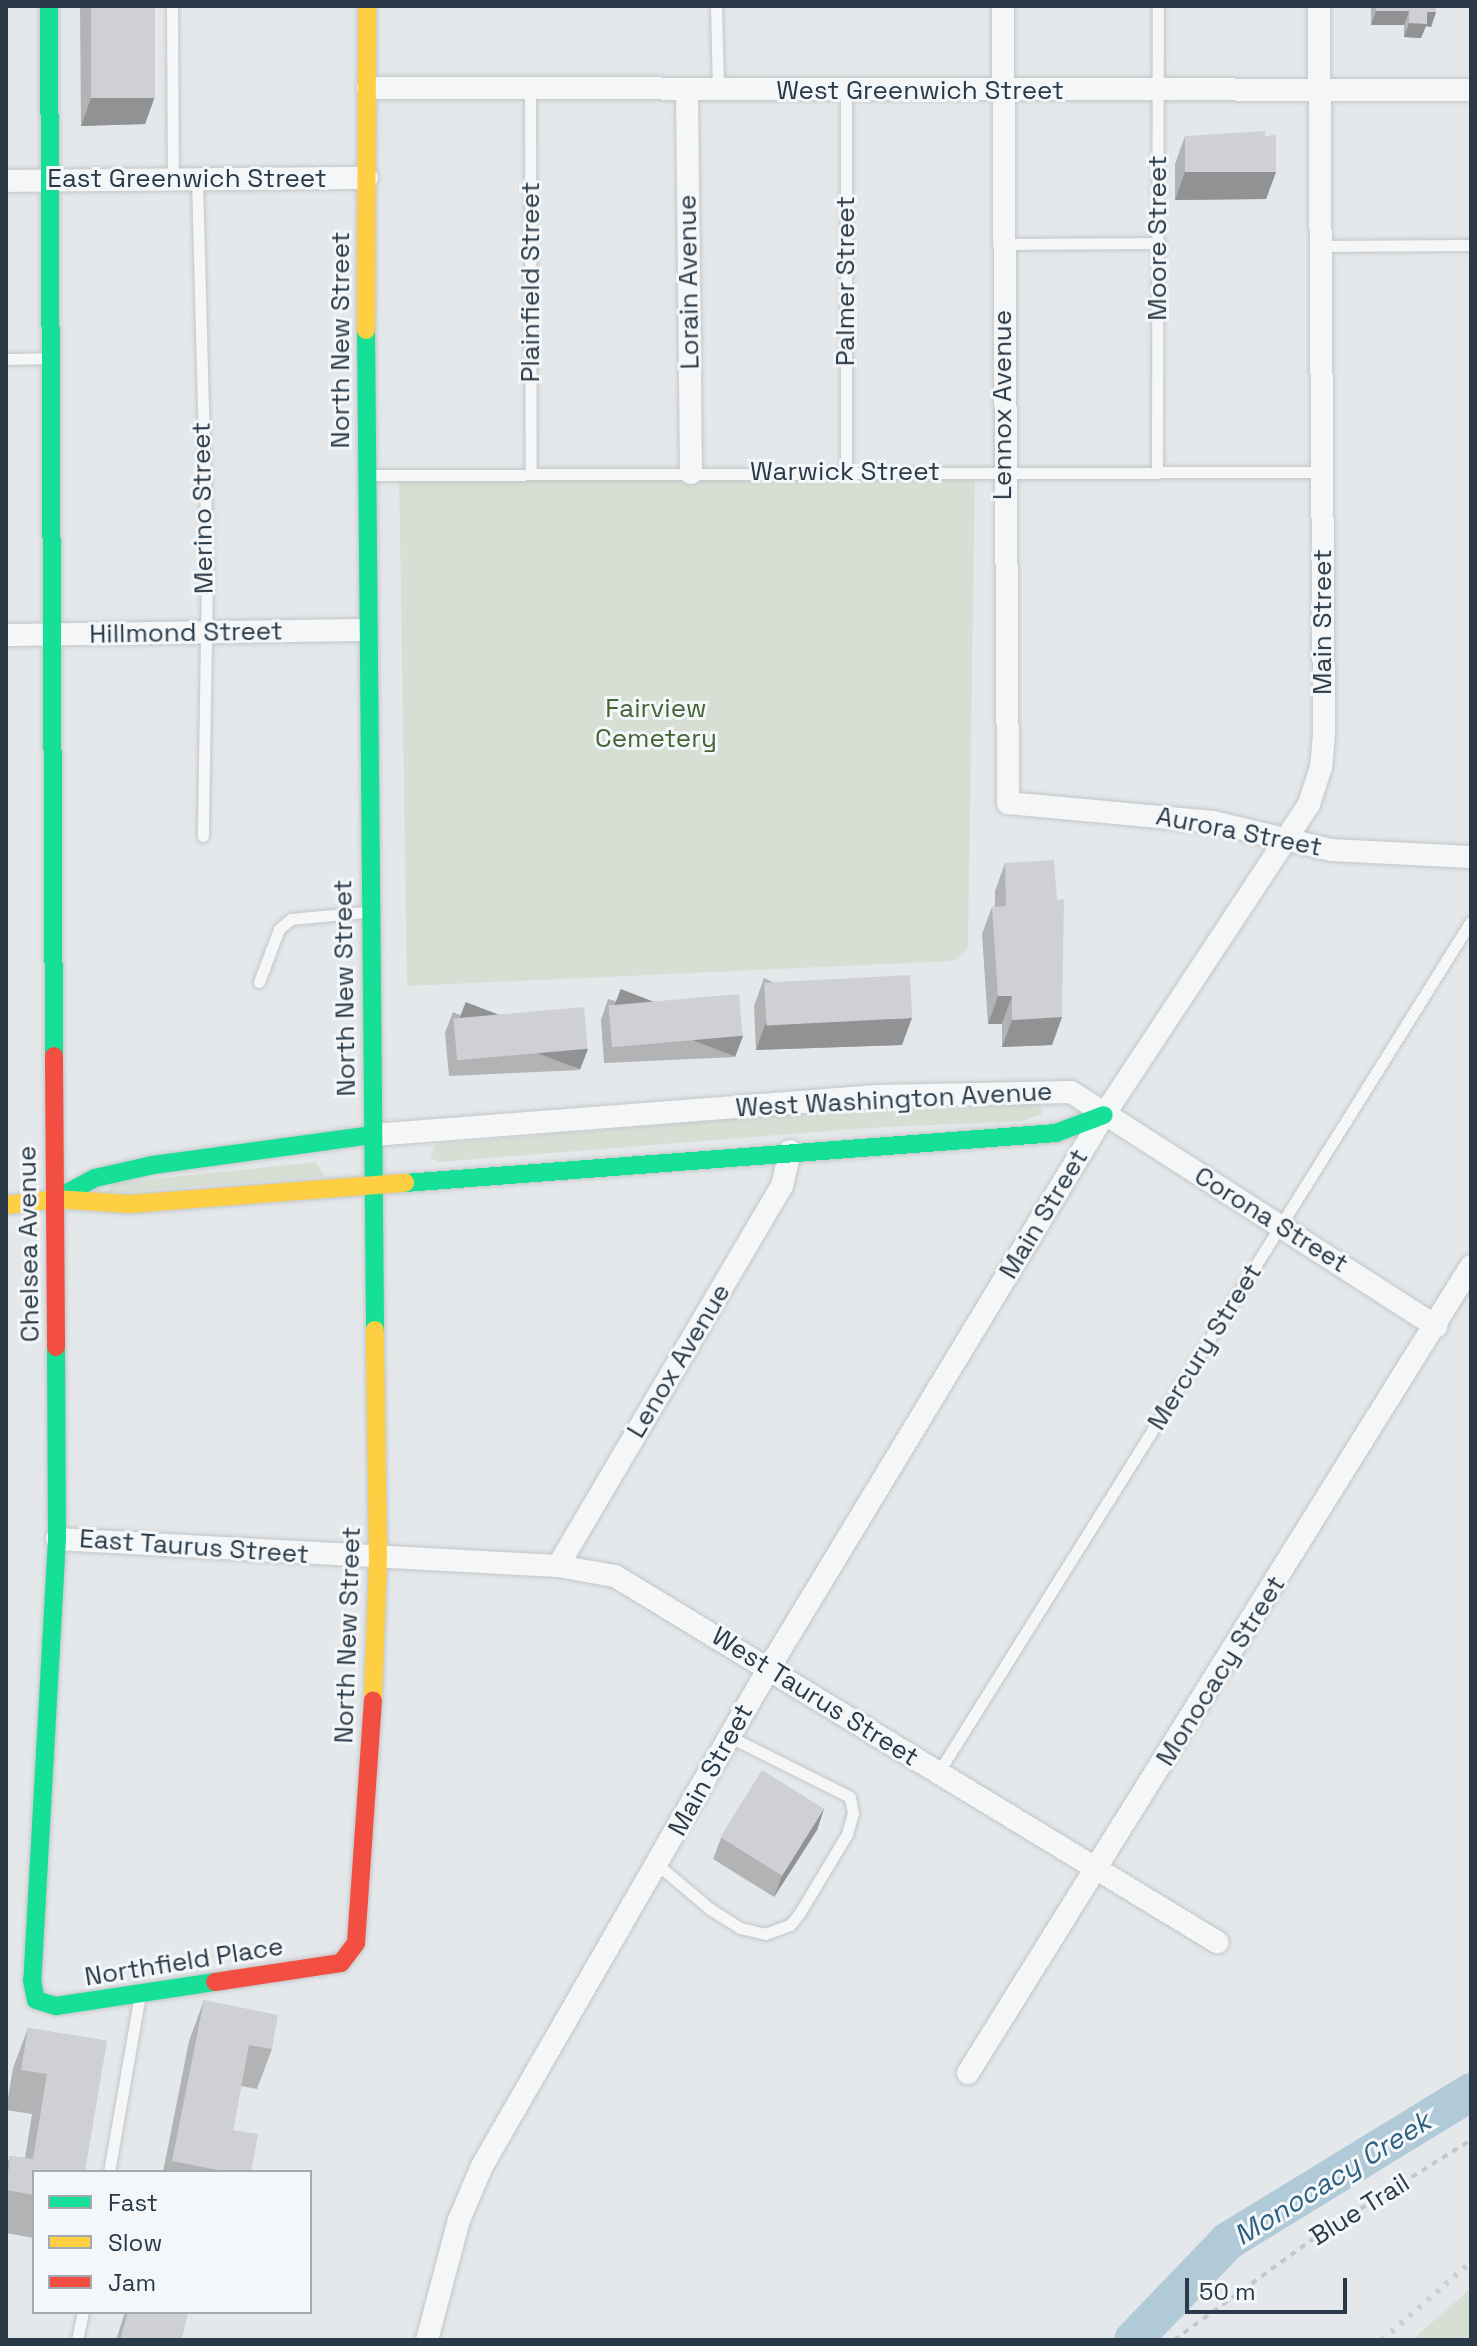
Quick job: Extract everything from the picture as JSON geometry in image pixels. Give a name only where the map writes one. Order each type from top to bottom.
[{"type":"street","name":"Chelsea Avenue","points":[[36,2000],[32,1980],[57,1539],[53,636],[47,180],[49,6]]},
{"type":"street","name":"North New Street","points":[[341,1963],[356,1943],[378,1559],[366,630],[367,6]]},
{"type":"street","name":"Lennox Avenue","points":[[1003,6],[1003,471],[1008,803]]},
{"type":"street","name":"Main Street","points":[[427,2340],[459,2220],[482,2166],[769,1668],[1104,1115],[1284,836],[1309,804],[1321,768],[1323,472],[1319,6]]},
{"type":"street","name":"West Greenwich Street","points":[[368,88],[687,92],[1471,90]]},
{"type":"street","name":"Lorain Avenue","points":[[687,92],[691,473]]},
{"type":"street","name":"East Greenwich Street","points":[[6,181],[367,178]]},
{"type":"street","name":"Hillmond Street","points":[[6,635],[366,630]]},
{"type":"street","name":"Aurora Street","points":[[1008,803],[1150,813],[1284,836],[1331,850],[1471,857]]},
{"type":"street","name":"West Washington Avenue","points":[[373,1135],[1021,1089],[1071,1092],[1104,1115]]},
{"type":"street","name":"West Washington Avenue","points":[[56,1199],[129,1204],[1056,1133],[1104,1115]]},
{"type":"street","name":"Corona Street","points":[[1104,1115],[1436,1326]]},
{"type":"street","points":[[6,1205],[56,1199],[95,1178],[153,1165],[373,1135]]},
{"type":"street","name":"Lenox Avenue","points":[[558,1566],[782,1186],[790,1151]]},
{"type":"street","name":"Monocacy Street","points":[[968,2073],[1471,1266]]},
{"type":"street","name":"East Taurus Street","points":[[57,1539],[378,1559]]},
{"type":"street","name":"West Taurus Street","points":[[378,1559],[558,1566],[615,1576],[1217,1942]]},
{"type":"street","name":"Northfield Place","points":[[36,2000],[56,2006],[341,1963]]},
{"type":"lane","points":[[172,6],[173,179]]},
{"type":"lane","points":[[716,6],[718,92]]},
{"type":"lane","name":"Moore Street","points":[[1157,470],[1158,6]]},
{"type":"lane","name":"Plainfield Street","points":[[530,90],[531,474]]},
{"type":"lane","name":"Palmer Street","points":[[846,91],[846,471]]},
{"type":"lane","name":"Merino Street","points":[[197,179],[204,631],[203,836]]},
{"type":"lane","points":[[1004,244],[1159,243]]},
{"type":"lane","points":[[1320,246],[1471,245]]},
{"type":"lane","points":[[6,359],[49,358]]},
{"type":"lane","name":"Warwick Street","points":[[367,475],[1157,470],[1323,472]]},
{"type":"lane","points":[[259,982],[279,929],[291,919],[370,912]]},
{"type":"lane","name":"Mercury Street","points":[[938,1773],[1471,921]]},
{"type":"lane","points":[[658,1865],[710,1909],[740,1928],[765,1934],[790,1925],[847,1834],[853,1813],[850,1797],[730,1737]]},
{"type":"lane","points":[[109,2170],[140,1995]]},
{"type":"lane","points":[[77,2340],[83,2314]]},
{"type":"path","name":"Blue Trail","points":[[1174,2340],[1320,2234],[1471,2140]]},
{"type":"green space","name":"Fairview Cemetery","points":[[975,471],[968,948],[954,961],[407,986],[399,475]]},
{"type":"green space","points":[[1022,1104],[1041,1107],[1042,1114],[1023,1121],[867,1128],[439,1162],[430,1158],[436,1144],[771,1116]]},
{"type":"green space","points":[[316,1162],[325,1177],[107,1193],[113,1183]]},
{"type":"green space","points":[[1471,2288],[1471,2340],[1412,2340]]},
{"type":"building","points":[[91,6],[155,6],[155,98],[91,98]]},
{"type":"building","points":[[1376,6],[1436,6],[1436,12],[1427,12],[1427,24],[1409,23],[1409,11],[1376,11]]},
{"type":"building","points":[[1265,131],[1265,136],[1276,135],[1276,172],[1185,172],[1185,136]]},
{"type":"building","points":[[1054,860],[1057,900],[1064,899],[1062,1017],[1012,1020],[1012,996],[998,996],[992,907],[1006,906],[1005,863]]},
{"type":"building","points":[[910,975],[912,1018],[766,1026],[764,983]]},
{"type":"building","points":[[739,994],[743,1036],[612,1047],[608,1005]]},
{"type":"building","points":[[584,1007],[588,1049],[457,1060],[453,1018]]},
{"type":"building","points":[[762,1770],[824,1809],[782,1876],[720,1837]]},
{"type":"building","points":[[204,2000],[278,2015],[272,2049],[249,2045],[233,2130],[258,2134],[251,2170],[218,2170],[172,2161]]},
{"type":"building","points":[[28,2028],[107,2041],[85,2170],[32,2170],[32,2195],[6,2190],[10,2156],[33,2159],[47,2074],[21,2070]]},
{"type":"building","points":[[127,2314],[188,2314],[181,2340],[120,2340]]},
{"type":"waterway","name":"Monocacy Creek","points":[[1133,2340],[1228,2241],[1471,2092]]},
{"type":"railway","points":[[1382,2340],[1471,2262]]},
{"type":"traffic: fast","points":[[49,6],[54,1056]]},
{"type":"traffic: fast","points":[[366,330],[375,1330]]},
{"type":"traffic: fast","points":[[405,1183],[1056,1133],[1104,1115]]},
{"type":"traffic: fast","points":[[56,1199],[95,1178],[153,1165],[373,1135]]},
{"type":"traffic: fast","points":[[56,1347],[57,1539],[32,1980],[36,2000],[56,2006],[215,1982]]},
{"type":"traffic: slow","points":[[366,330],[367,6]]},
{"type":"traffic: slow","points":[[6,1205],[56,1199],[129,1204],[405,1183]]},
{"type":"traffic: slow","points":[[373,1701],[378,1559],[375,1330]]},
{"type":"traffic: jam","points":[[54,1056],[56,1347]]},
{"type":"traffic: jam","points":[[215,1982],[341,1963],[356,1943],[373,1701]]}]
